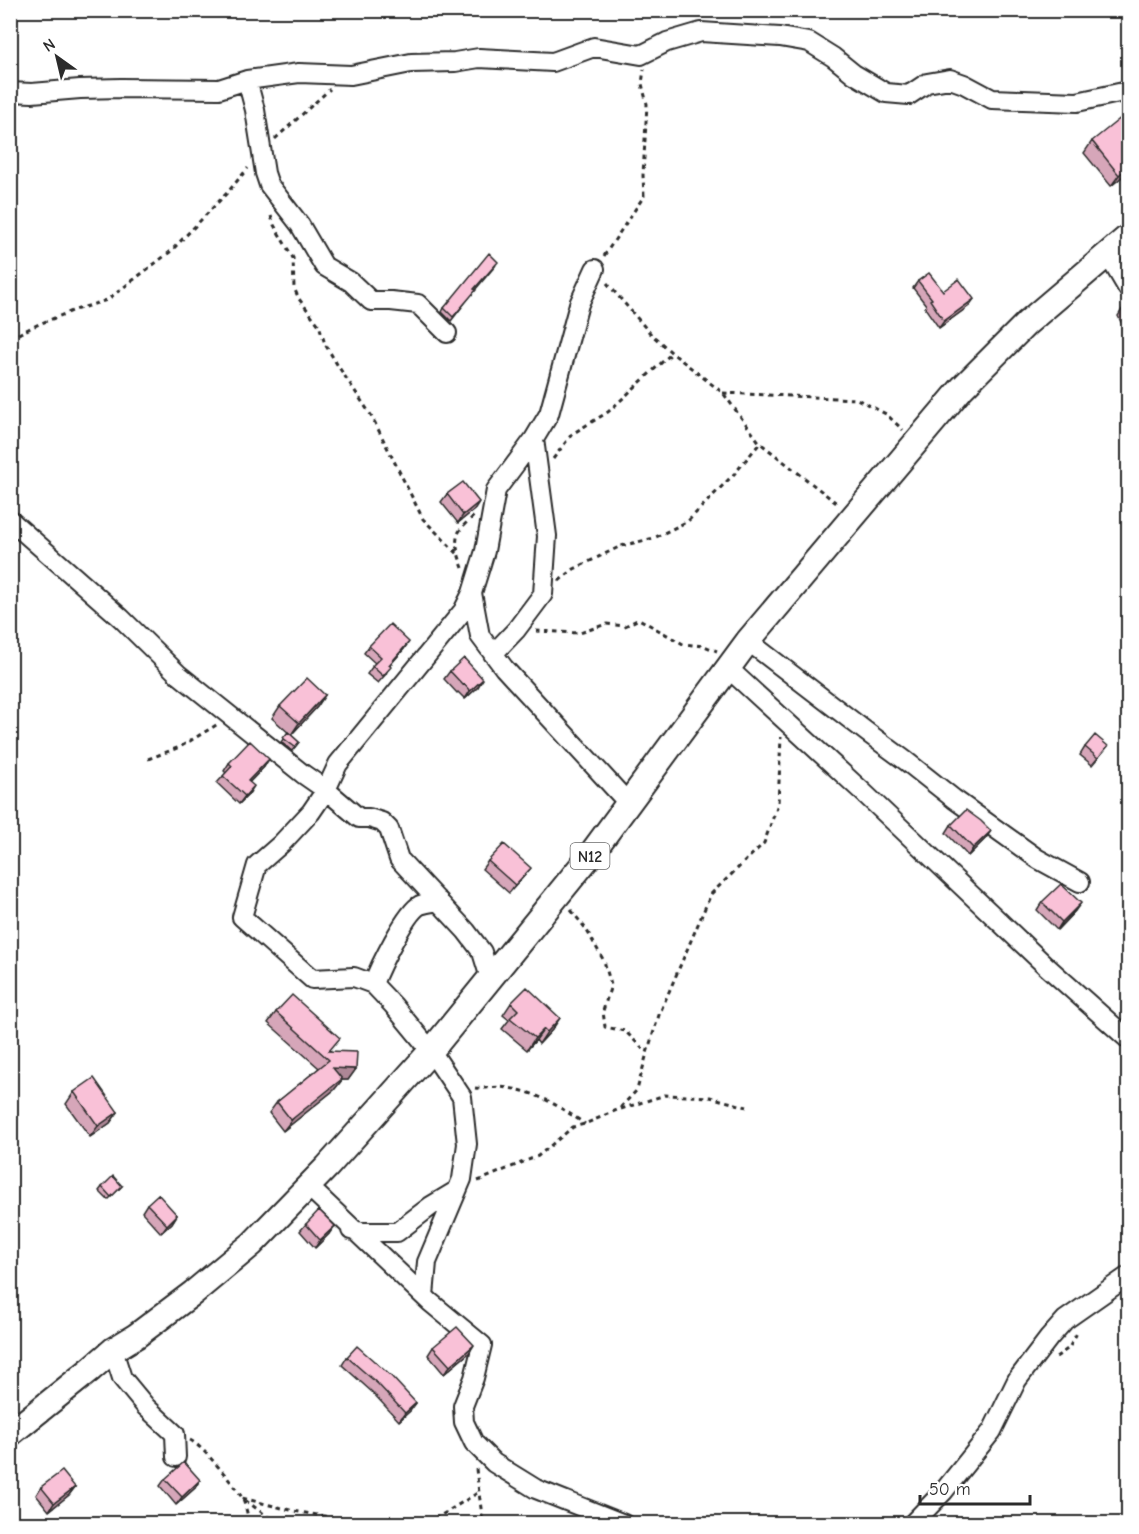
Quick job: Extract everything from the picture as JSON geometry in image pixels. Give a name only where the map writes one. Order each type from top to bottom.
[{"type":"main road","name":"N12","points":[[10,1434],[114,1350],[193,1293],[252,1244],[308,1186],[431,1051],[588,858],[738,656],[962,388],[1027,323],[1128,237]]},
{"type":"street","points":[[10,92],[32,93],[80,88],[219,89],[247,80],[299,72],[351,75],[411,63],[455,62],[479,58],[553,62],[594,47],[641,56],[667,42],[701,32],[780,37],[809,42],[854,74],[886,93],[909,95],[927,83],[950,79],[992,99],[1077,102],[1128,91]]},
{"type":"street","points":[[247,80],[269,185],[300,225],[324,266],[351,282],[371,301],[418,304],[447,333]]},
{"type":"street","points":[[1108,255],[1128,289]]},
{"type":"street","points":[[424,1296],[427,1262],[462,1179],[467,1144],[462,1097],[431,1051],[373,984],[354,977],[312,979],[242,917],[257,865],[311,812],[326,790],[338,764],[463,611],[472,593],[485,551],[496,490],[534,439],[549,414],[579,304],[595,269]]},
{"type":"street","points":[[494,654],[516,630],[543,594],[547,536],[534,439]]},
{"type":"street","points":[[10,520],[121,618],[178,674],[359,818],[382,822],[389,829],[399,859],[466,931],[482,952],[490,978]]},
{"type":"street","points":[[472,593],[480,636],[504,668],[629,804]]},
{"type":"street","points":[[738,656],[782,717],[1045,965],[1128,1039]]},
{"type":"street","points":[[738,656],[867,733],[1038,859],[1080,882]]},
{"type":"street","points":[[373,984],[410,914],[418,906],[439,901]]},
{"type":"street","points":[[308,1186],[346,1229],[482,1345],[474,1378],[463,1406],[464,1422],[474,1443],[494,1463],[536,1489],[624,1524]]},
{"type":"street","points":[[346,1229],[363,1232],[397,1232],[431,1206],[456,1191]]},
{"type":"street","points":[[912,1524],[943,1492],[992,1431],[1017,1380],[1049,1338],[1065,1320],[1128,1276]]},
{"type":"street","points":[[114,1350],[122,1378],[146,1407],[175,1434],[176,1457]]},
{"type":"path","points":[[647,52],[642,84],[647,104],[644,196],[595,269],[650,333],[723,393],[760,443],[853,516]]},
{"type":"path","points":[[10,338],[39,324],[107,300],[135,280],[170,252],[227,194],[241,175],[279,136],[344,75]]},
{"type":"path","points":[[269,185],[269,210],[274,225],[293,258],[294,288],[298,299],[319,325],[325,344],[371,415],[423,519],[459,555]]},
{"type":"path","points":[[539,477],[572,434],[608,412],[672,353]]},
{"type":"path","points":[[723,393],[857,399],[886,414],[916,442]]},
{"type":"path","points":[[543,594],[574,569],[621,546],[654,538],[688,521],[735,473],[760,443]]},
{"type":"path","points":[[516,630],[580,633],[606,624],[625,626],[639,620],[683,644],[704,646],[738,656]]},
{"type":"path","points":[[148,759],[180,747],[231,716]]},
{"type":"path","points":[[619,1109],[637,1090],[659,1015],[711,894],[764,843],[778,804],[782,717]]},
{"type":"path","points":[[558,894],[586,929],[604,961],[610,986],[603,1011],[605,1027],[625,1031],[646,1053]]},
{"type":"path","points":[[450,1079],[476,1088],[506,1088],[532,1093],[563,1109],[585,1124]]},
{"type":"path","points":[[456,1191],[538,1156],[573,1127],[619,1109],[665,1095],[710,1097],[747,1107]]},
{"type":"path","points":[[175,1434],[195,1443],[213,1461],[242,1498],[278,1524]]},
{"type":"path","points":[[474,1443],[483,1524]]},
{"type":"path","points":[[427,1524],[479,1492]]},
{"type":"path","points":[[242,1498],[250,1524]]},
{"type":"path","points":[[242,1498],[370,1524]]},
{"type":"building","points":[[1127,113],[1128,167],[1119,175],[1092,141]]},
{"type":"building","points":[[489,253],[498,262],[453,317],[444,308]]},
{"type":"building","points":[[929,273],[943,291],[959,279],[974,299],[944,321],[930,300],[932,299],[918,281]]},
{"type":"building","points":[[1128,305],[1128,318],[1123,308]]},
{"type":"building","points":[[463,482],[479,502],[463,515],[447,494]]},
{"type":"building","points":[[390,624],[409,642],[389,665],[391,667],[383,676],[372,666],[381,657],[369,646]]},
{"type":"building","points":[[464,658],[483,679],[470,691],[450,671]]},
{"type":"building","points":[[307,678],[325,695],[299,723],[280,706]]},
{"type":"building","points":[[288,732],[299,742],[295,747],[283,738]]},
{"type":"building","points":[[1095,735],[1108,746],[1098,758],[1085,747]]},
{"type":"building","points":[[250,741],[269,759],[248,781],[254,786],[245,796],[223,776],[232,766],[229,763]]},
{"type":"building","points":[[966,810],[991,831],[973,848],[951,825]]},
{"type":"building","points":[[504,844],[531,868],[515,885],[488,861]]},
{"type":"building","points":[[1061,884],[1081,903],[1062,922],[1042,902]]},
{"type":"building","points":[[527,987],[560,1018],[547,1032],[544,1029],[535,1038],[510,1018],[518,1010],[511,1003]]},
{"type":"building","points":[[292,995],[340,1038],[329,1051],[357,1052],[356,1069],[333,1068],[342,1079],[291,1120],[277,1102],[329,1060],[276,1012]]},
{"type":"building","points":[[94,1078],[118,1112],[98,1126],[74,1092]]},
{"type":"building","points":[[113,1176],[122,1186],[111,1197],[102,1187]]},
{"type":"building","points":[[158,1194],[177,1215],[167,1225],[147,1204]]},
{"type":"building","points":[[319,1210],[335,1226],[320,1240],[306,1224]]},
{"type":"building","points":[[457,1327],[474,1345],[450,1366],[433,1347]]},
{"type":"building","points":[[357,1346],[392,1377],[416,1403],[405,1413],[378,1384],[347,1357]]},
{"type":"building","points":[[184,1462],[200,1480],[182,1497],[165,1479]]},
{"type":"building","points":[[62,1471],[75,1487],[54,1503],[41,1487]]}]
